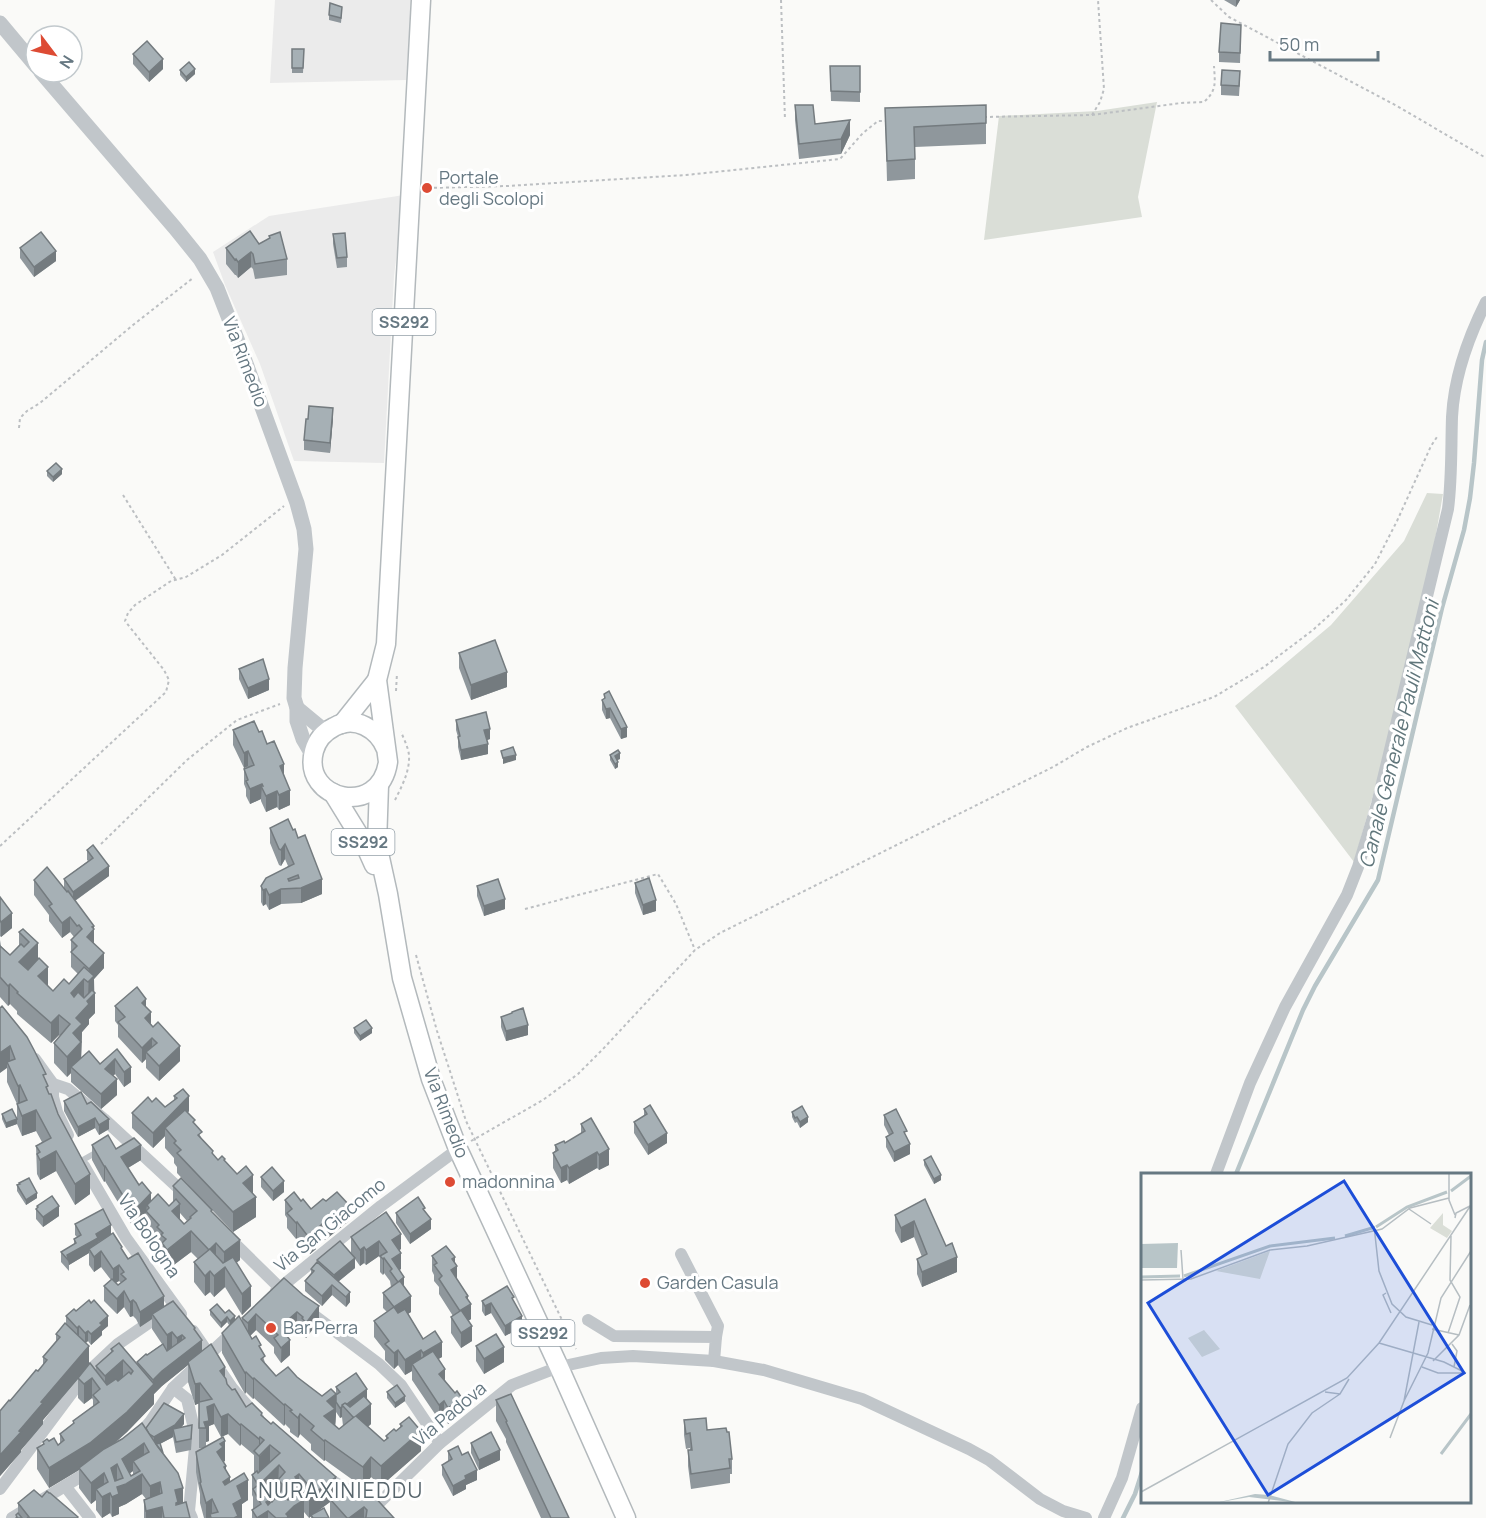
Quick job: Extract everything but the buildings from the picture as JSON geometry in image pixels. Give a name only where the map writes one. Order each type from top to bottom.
[{"type":"main road","name":"SS292","points":[[379,784],[388,762],[378,680],[386,644],[421,0]]},
{"type":"main road","name":"SS292","points":[[333,793],[326,789],[316,774],[313,756],[317,743],[378,680]]},
{"type":"main road","points":[[334,728],[353,723],[369,727],[381,739],[386,749]]},
{"type":"main road","points":[[333,793],[345,797],[358,797],[369,793],[379,784]]},
{"type":"main road","name":"Via Rimedio","points":[[379,784],[377,844],[402,978],[431,1079],[458,1149],[626,1518]]},
{"type":"main road","name":"Via Rimedio","points":[[333,793],[364,845],[388,894]]},
{"type":"street","points":[[2,25],[24,52]]},
{"type":"street","name":"Via Rimedio","points":[[51,84],[200,259],[216,288],[237,339],[295,497],[304,529],[306,549],[295,668],[296,703],[297,721],[303,739],[313,756]]},
{"type":"street","points":[[1215,1173],[1250,1083],[1285,1007],[1347,895],[1358,867],[1377,804],[1448,509],[1452,484],[1452,415],[1459,372],[1474,326],[1486,302]]},
{"type":"street","points":[[296,703],[334,728]]},
{"type":"street","name":"Via Bologna","points":[[28,1048],[53,1084],[53,1097],[57,1112],[92,1182],[126,1238],[232,1388],[267,1425]]},
{"type":"street","points":[[53,1084],[68,1089],[119,1139],[192,1202]]},
{"type":"street","name":"Via San Giacomo","points":[[275,1292],[381,1206],[458,1149]]},
{"type":"street","points":[[217,1226],[275,1292],[379,1364],[401,1385],[440,1443]]},
{"type":"street","points":[[681,1254],[718,1326],[714,1361]]},
{"type":"street","points":[[0,1489],[86,1374],[118,1344],[175,1305]]},
{"type":"street","points":[[124,1448],[150,1422],[173,1388],[245,1320]]},
{"type":"street","points":[[588,1320],[614,1336],[716,1337]]},
{"type":"street","name":"Via Padova","points":[[353,1493],[379,1509],[440,1443],[512,1385],[559,1367],[601,1358],[633,1356],[714,1361],[764,1370],[862,1399],[969,1449],[989,1460],[1040,1498],[1063,1511],[1086,1518]]},
{"type":"street","points":[[173,1388],[187,1399],[196,1437],[189,1511],[192,1518]]},
{"type":"street","points":[[1104,1518],[1122,1478],[1141,1415]]},
{"type":"street","points":[[12,1518],[102,1464]]},
{"type":"street","points":[[314,1467],[353,1493],[340,1502]]},
{"type":"street","points":[[66,1486],[90,1518]]},
{"type":"lane","points":[[76,1151],[107,1146]]},
{"type":"path","points":[[782,0],[785,120]]},
{"type":"path","points":[[1092,115],[1100,102],[1104,89],[1098,0]]},
{"type":"path","points":[[1211,0],[1229,17],[1397,106],[1486,158]]},
{"type":"path","points":[[975,117],[1092,115],[1203,102],[1215,88],[1214,66]]},
{"type":"path","points":[[428,188],[507,186],[686,175],[840,159],[863,133],[878,121],[889,121]]},
{"type":"path","points":[[19,428],[20,418],[27,411],[40,403],[205,269]]},
{"type":"path","points":[[458,1149],[543,1100],[578,1074],[695,950],[720,933],[1053,767],[1087,747],[1127,728],[1214,698],[1264,667],[1313,630],[1346,600],[1375,564],[1431,446],[1452,415]]},
{"type":"path","points":[[123,495],[176,580]]},
{"type":"path","points":[[0,846],[166,692],[169,680],[164,670],[125,621],[135,604],[171,581],[186,577],[222,555],[295,497]]},
{"type":"path","points":[[396,692],[397,671]]},
{"type":"path","points":[[101,844],[187,760],[237,720],[296,703]]},
{"type":"path","points":[[395,802],[407,771],[409,753],[398,724]]},
{"type":"path","points":[[525,909],[658,874],[676,904],[695,950]]},
{"type":"path","points":[[414,950],[466,1121],[582,1362]]},
{"type":"shaded area","points":[[275,0],[412,0],[406,80],[270,83]]},
{"type":"shaded area","points":[[1157,102],[1138,197],[1142,217],[984,240],[999,116],[1097,111]]},
{"type":"shaded area","points":[[404,195],[394,276],[384,463],[294,461],[260,364],[213,252],[269,216]]},
{"type":"shaded area","points":[[1427,493],[1443,494],[1427,586],[1385,753],[1354,862],[1235,706],[1331,625],[1404,541]]},
{"type":"waterway","name":"Canale Generale Pauli Mattoni","points":[[1236,1173],[1303,1010],[1378,880],[1442,608],[1464,530],[1470,498],[1482,360],[1486,342]]},
{"type":"waterway","name":"Canale Generale Pauli Mattoni","points":[[1123,1518],[1141,1475]]},
{"type":"place","name":"Portale degli Scolopi","points":[[427,188]]},
{"type":"place","name":"madonnina","points":[[450,1182]]},
{"type":"place","name":"Garden Casula","points":[[645,1283]]},
{"type":"place","name":"Bar Perra","points":[[271,1328]]},
{"type":"district","name":"NURAXINIEDDU","points":[[341,1491]]}]
